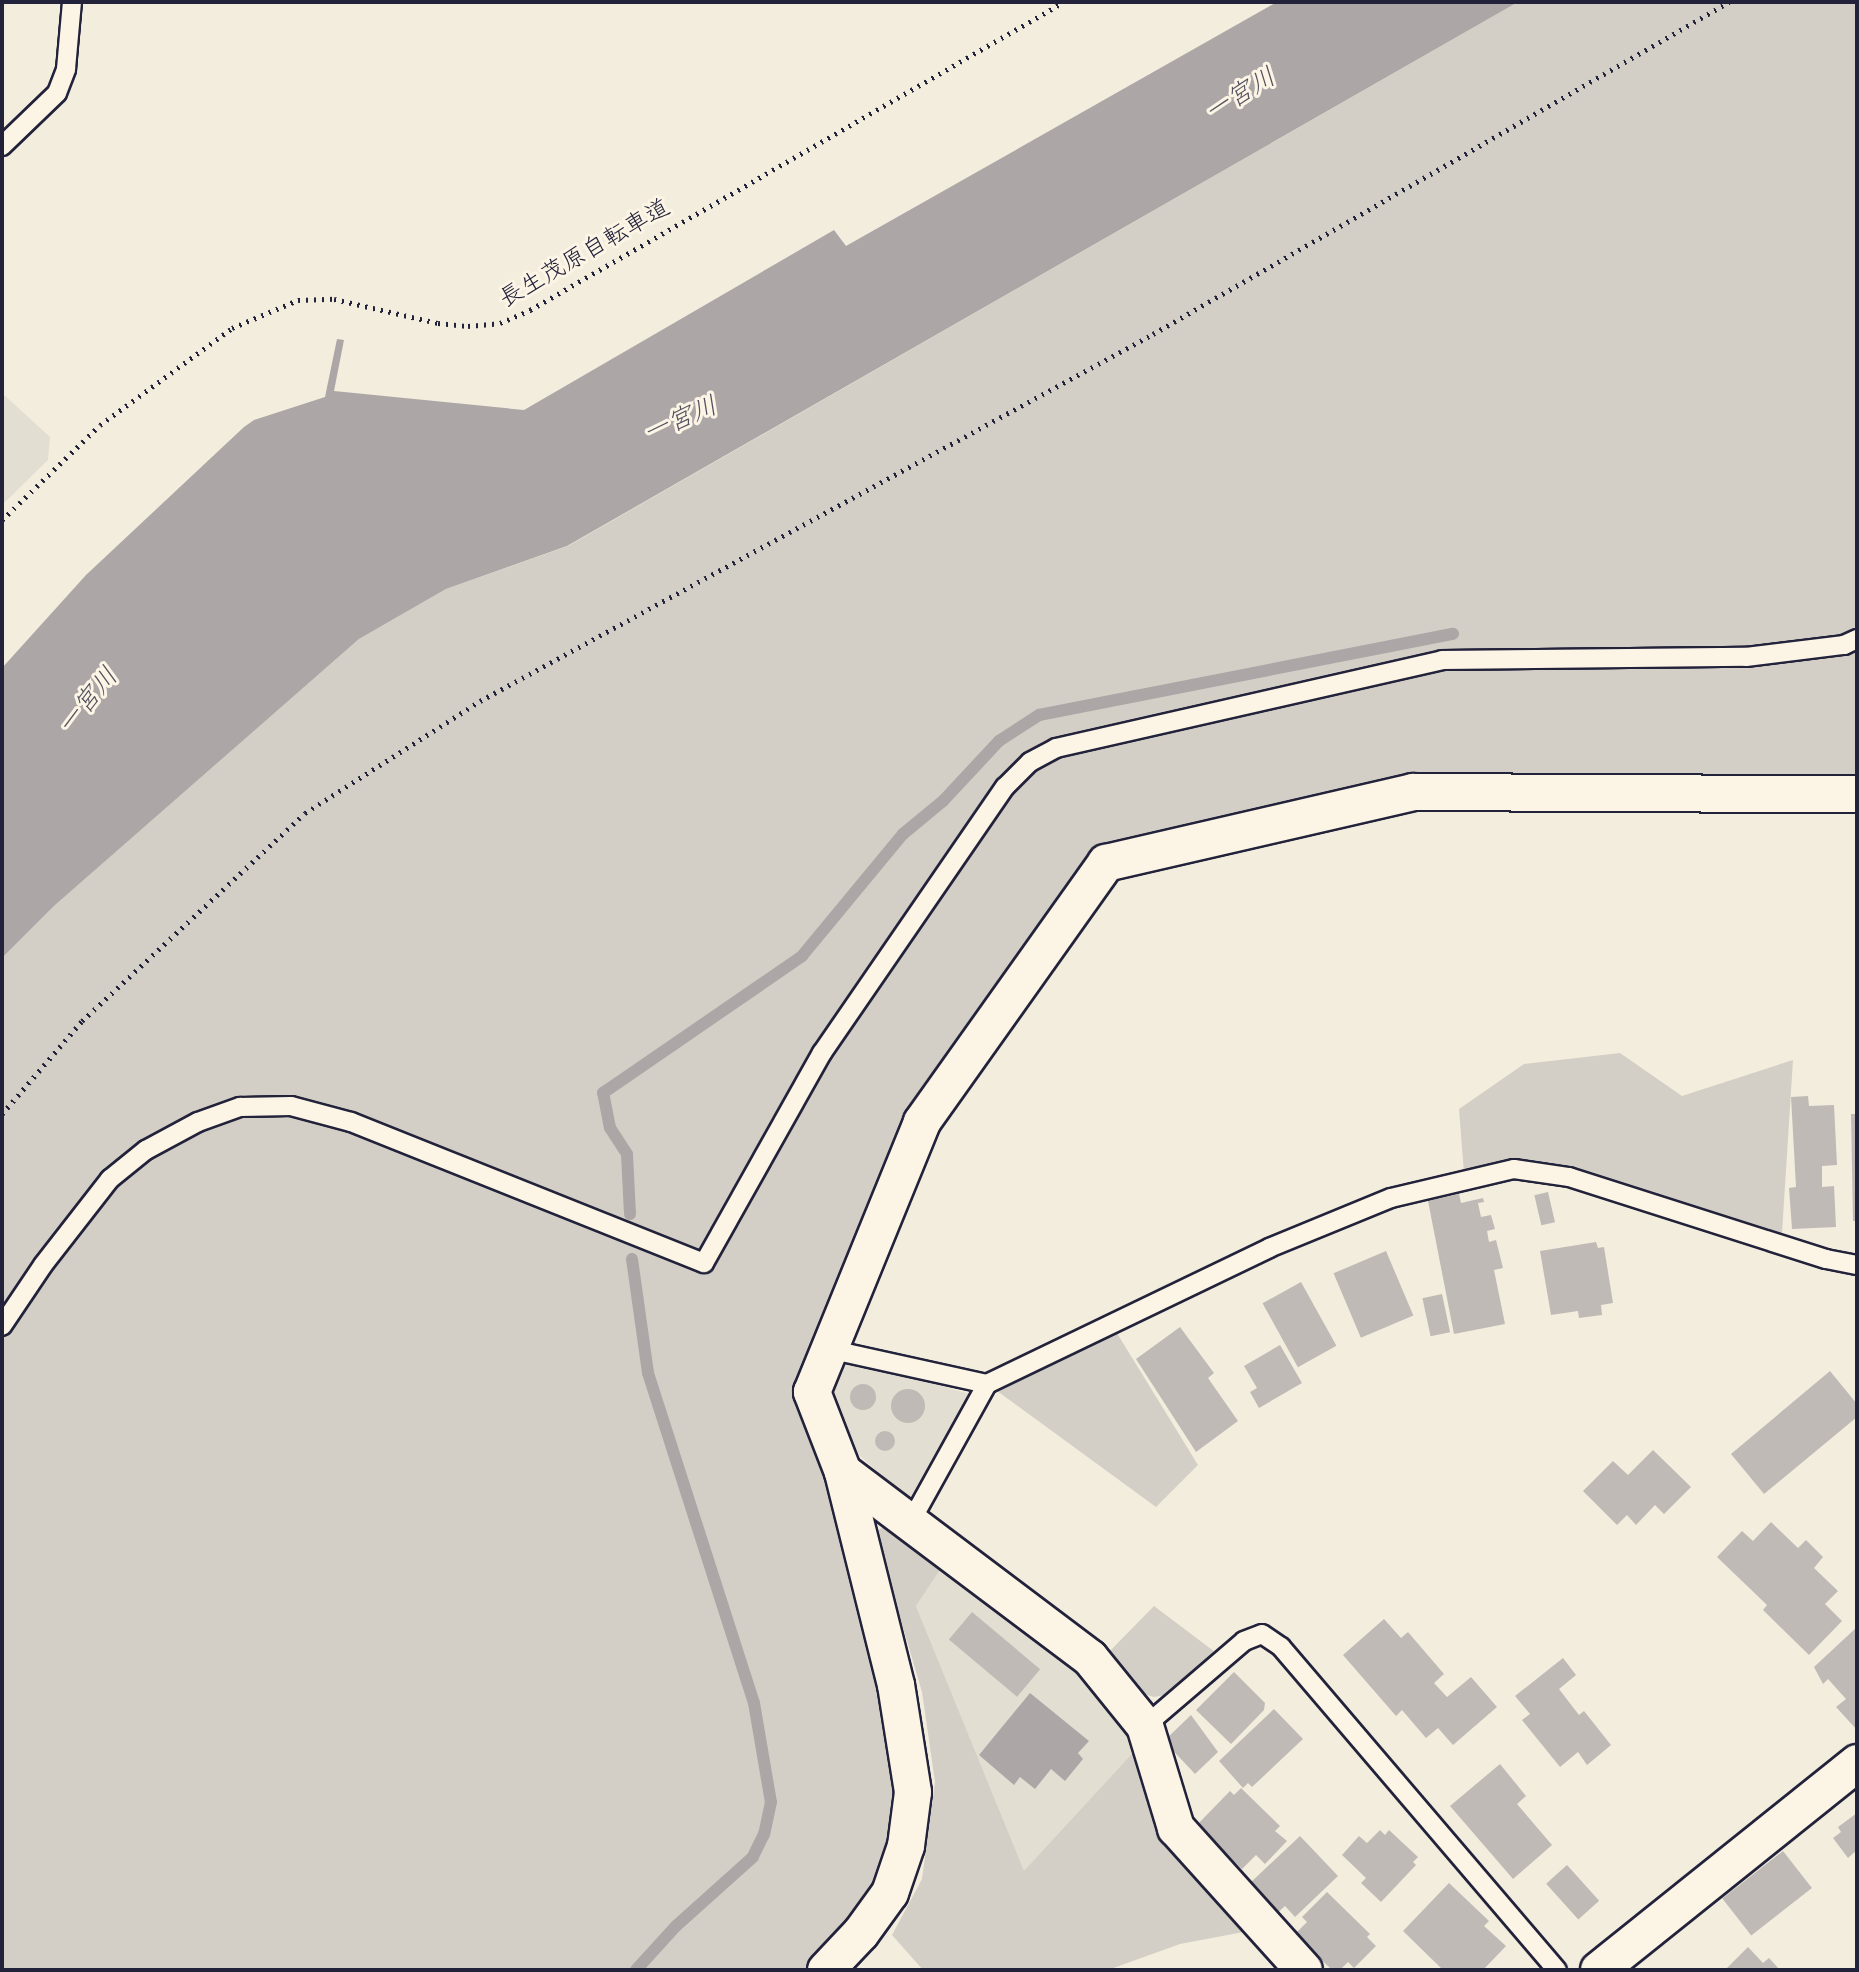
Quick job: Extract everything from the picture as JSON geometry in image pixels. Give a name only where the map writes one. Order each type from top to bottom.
[{"type":"street","points":[[826,1970],[861,1933],[890,1893],[906,1846],[913,1792],[896,1685],[843,1472],[812,1392],[922,1122],[1106,863],[1413,792],[1857,794]]},
{"type":"street","points":[[843,1472],[1090,1658],[1145,1726],[1176,1828],[1304,1970]]},
{"type":"street","points":[[1599,1970],[1857,1763]]},
{"type":"lane","points":[[2,146],[57,93],[66,69],[72,2]]},
{"type":"lane","points":[[2,1326],[43,1265],[110,1179],[146,1150],[198,1122],[240,1107],[291,1106],[351,1122],[704,1263],[822,1053],[1005,787],[1030,762],[1056,748],[1442,660],[1746,657],[1844,645],[1857,639]]},
{"type":"lane","points":[[910,1523],[987,1384],[1269,1248],[1391,1198],[1514,1169],[1569,1177],[1826,1259],[1857,1265]]},
{"type":"lane","points":[[828,1349],[987,1384]]},
{"type":"lane","points":[[1145,1726],[1244,1641],[1262,1634],[1291,1659],[1557,1970]]},
{"type":"path","name":"長生茂原自転車道","points":[[2,520],[100,425],[244,322],[298,300],[334,299],[438,323],[468,326],[500,323],[530,310],[1064,2]]},
{"type":"path","points":[[2,1114],[82,1021],[317,805],[480,701],[1153,334],[1729,2]]},
{"type":"shaded area","points":[[1518,2],[1857,2],[1857,784],[1421,778],[1102,849],[909,1117],[795,1383],[879,1657],[903,1791],[883,1892],[812,1970],[2,1970],[2,958],[54,906],[359,639],[446,589],[568,546]]},
{"type":"shaded area","points":[[2,393],[50,437],[48,460],[2,505]]},
{"type":"shaded area","points":[[1620,1053],[1682,1096],[1793,1060],[1782,1233],[1544,1165],[1464,1174],[1459,1109],[1524,1064]]},
{"type":"shaded area","points":[[1115,1330],[1198,1465],[1156,1507],[993,1388]]},
{"type":"shaded area","points":[[839,1358],[974,1395],[912,1503],[848,1445],[831,1381]]},
{"type":"shaded area","points":[[895,1520],[946,1561],[916,1606],[1024,1871],[1140,1745],[1254,1930],[1180,1944],[1108,1970],[923,1970],[892,1935],[922,1879],[935,1782],[922,1692],[875,1532]]},
{"type":"shaded area","points":[[946,1561],[1086,1670],[1140,1745],[1024,1872],[916,1606]]},
{"type":"shaded area","points":[[1154,1606],[1215,1652],[1165,1695],[1154,1697],[1137,1692],[1106,1655]]},
{"type":"water","name":"一宮川","points":[[1277,2],[1518,2],[567,546],[446,589],[359,639],[54,906],[2,958],[2,668],[86,575],[244,427],[254,420],[325,397],[337,339],[344,340],[334,391],[524,410],[834,230],[846,246]]},
{"type":"water","points":[[1030,1693],[1089,1741],[1078,1753],[1083,1759],[1065,1781],[1051,1769],[1035,1789],[1020,1777],[1014,1785],[979,1755]]},
{"type":"building","points":[[1808,1096],[1809,1106],[1834,1105],[1837,1165],[1822,1166],[1822,1187],[1834,1186],[1836,1227],[1792,1229],[1789,1188],[1796,1187],[1791,1097]]},
{"type":"building","points":[[1851,1114],[1857,1114],[1857,1221],[1853,1221]]},
{"type":"building","points":[[1548,1192],[1555,1222],[1541,1225],[1534,1195]]},
{"type":"building","points":[[1459,1194],[1461,1203],[1483,1198],[1484,1202],[1478,1203],[1481,1217],[1491,1215],[1495,1229],[1487,1231],[1489,1242],[1496,1240],[1503,1268],[1494,1270],[1505,1324],[1454,1334],[1428,1201]]},
{"type":"building","points":[[1596,1242],[1598,1248],[1604,1247],[1613,1303],[1601,1305],[1602,1315],[1579,1318],[1578,1311],[1551,1315],[1540,1251]]},
{"type":"building","points":[[1386,1251],[1413,1315],[1361,1338],[1334,1273]]},
{"type":"building","points":[[1301,1282],[1336,1346],[1298,1367],[1263,1303]]},
{"type":"building","points":[[1442,1294],[1450,1332],[1431,1336],[1422,1298]]},
{"type":"building","points":[[1180,1327],[1214,1373],[1208,1378],[1238,1421],[1196,1452],[1136,1359]]},
{"type":"building","points":[[1280,1345],[1302,1383],[1259,1408],[1250,1392],[1257,1388],[1244,1366]]},
{"type":"building","points":[[1830,1371],[1857,1404],[1857,1417],[1764,1494],[1731,1454]]},
{"type":"building","points":[[863,1384],[872,1388],[876,1397],[872,1406],[863,1410],[854,1406],[850,1397],[854,1388]]},
{"type":"building","points":[[908,1389],[920,1394],[925,1406],[920,1418],[908,1423],[896,1418],[891,1406],[896,1394]]},
{"type":"building","points":[[885,1431],[892,1434],[895,1441],[892,1448],[885,1451],[878,1448],[875,1441],[878,1434]]},
{"type":"building","points":[[1653,1450],[1691,1487],[1664,1514],[1655,1505],[1636,1525],[1627,1515],[1617,1525],[1583,1491],[1613,1461],[1628,1475]]},
{"type":"building","points":[[1771,1522],[1798,1548],[1806,1540],[1823,1557],[1814,1568],[1838,1591],[1825,1604],[1842,1621],[1809,1655],[1763,1610],[1767,1605],[1717,1557],[1742,1531],[1753,1541]]},
{"type":"building","points":[[972,1612],[1040,1669],[1017,1697],[949,1640]]},
{"type":"building","points":[[1384,1619],[1401,1638],[1408,1632],[1444,1674],[1434,1683],[1447,1697],[1471,1677],[1497,1707],[1453,1745],[1438,1728],[1426,1738],[1402,1710],[1396,1716],[1343,1655]]},
{"type":"building","points":[[1857,1627],[1857,1730],[1836,1707],[1846,1699],[1828,1679],[1823,1684],[1814,1667]]},
{"type":"building","points":[[1563,1658],[1576,1675],[1559,1689],[1579,1715],[1584,1711],[1611,1745],[1587,1765],[1578,1752],[1560,1767],[1522,1720],[1530,1714],[1515,1696]]},
{"type":"building","points":[[1234,1672],[1265,1703],[1264,1710],[1231,1744],[1196,1710]]},
{"type":"building","points":[[1274,1709],[1303,1739],[1252,1787],[1248,1783],[1243,1788],[1219,1761]]},
{"type":"building","points":[[1191,1715],[1218,1752],[1195,1774],[1164,1741]]},
{"type":"building","points":[[1500,1764],[1526,1796],[1517,1804],[1552,1845],[1513,1879],[1450,1806]]},
{"type":"building","points":[[1241,1788],[1280,1826],[1275,1831],[1287,1841],[1265,1864],[1256,1855],[1242,1869],[1196,1826],[1230,1791],[1234,1795]]},
{"type":"building","points":[[1857,1813],[1857,1850],[1848,1858],[1833,1838],[1841,1832],[1838,1827]]},
{"type":"building","points":[[1380,1830],[1385,1835],[1389,1830],[1418,1857],[1413,1862],[1416,1865],[1381,1902],[1361,1883],[1366,1878],[1342,1855],[1359,1836],[1367,1843]]},
{"type":"building","points":[[1300,1836],[1338,1876],[1295,1917],[1285,1906],[1276,1914],[1249,1884]]},
{"type":"building","points":[[1783,1851],[1812,1888],[1751,1935],[1722,1898]]},
{"type":"building","points":[[1567,1865],[1599,1901],[1578,1919],[1546,1884]]},
{"type":"building","points":[[1449,1883],[1489,1921],[1484,1926],[1506,1946],[1483,1970],[1443,1970],[1403,1931]]},
{"type":"building","points":[[1327,1892],[1370,1934],[1367,1937],[1376,1946],[1354,1968],[1348,1962],[1340,1970],[1332,1970],[1295,1934],[1307,1922],[1302,1917]]},
{"type":"building","points":[[1748,1947],[1763,1963],[1769,1958],[1780,1970],[1725,1970]]},
{"type":"waterway","points":[[630,1214],[627,1154],[610,1128],[603,1093],[802,956],[903,834],[943,801],[999,741],[1039,715],[1453,634]]},
{"type":"waterway","points":[[632,1259],[648,1373],[754,1703],[771,1802],[764,1834],[753,1857],[676,1926],[636,1970]]}]
